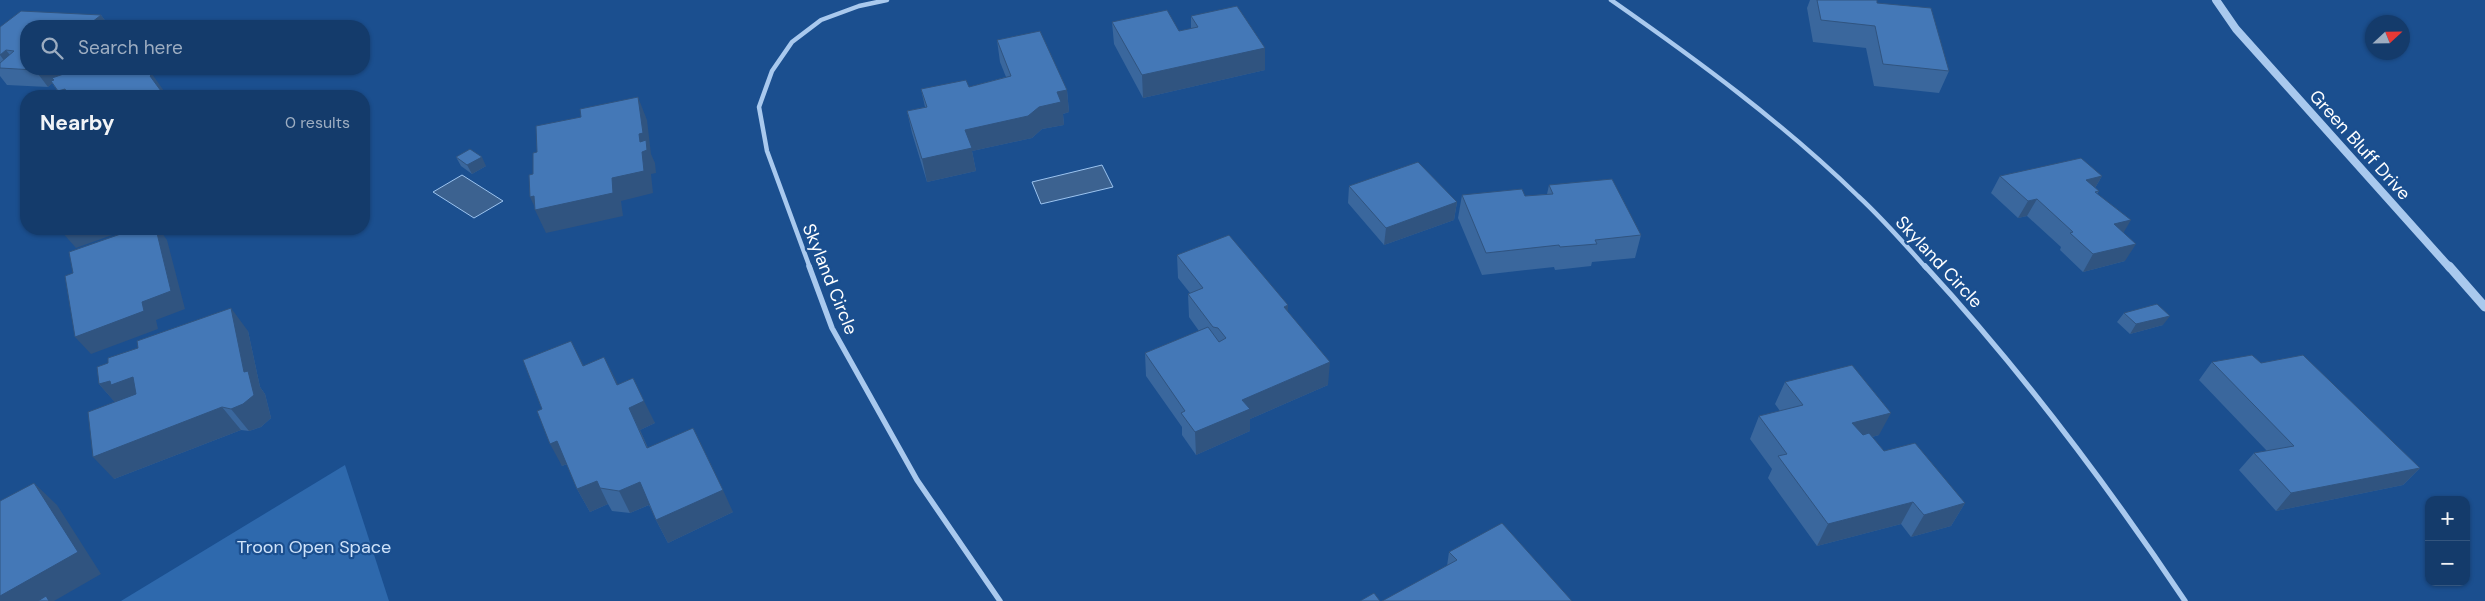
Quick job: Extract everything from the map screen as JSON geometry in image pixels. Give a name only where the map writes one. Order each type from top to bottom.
[{"type":"street","name":"Skyland Circle","points":[[887,0],[859,6],[821,20],[792,42],[772,71],[759,107],[767,151],[832,328],[917,480],[1000,601]]},
{"type":"street","name":"Skyland Circle","points":[[1612,0],[1716,74],[1772,119],[1848,186],[1905,244],[1985,331],[2072,439],[2136,526],[2185,601]]},
{"type":"street","name":"Green Bluff Drive","points":[[2216,0],[2236,28],[2485,307]]},
{"type":"green space","name":"Troon Open Space","points":[[345,465],[389,601],[121,601]]},
{"type":"shaded area","points":[[1102,165],[1113,187],[1041,204],[1032,182]]},
{"type":"shaded area","points":[[462,175],[503,201],[474,218],[433,192]]},
{"type":"building","points":[[1817,0],[1877,0],[1877,3],[1931,8],[1949,71],[1883,64],[1875,26],[1821,20]]},
{"type":"building","points":[[1237,6],[1265,48],[1142,75],[1112,22],[1167,10],[1179,31],[1198,27],[1191,16]]},
{"type":"building","points":[[21,11],[101,15],[95,20],[20,20],[20,69],[0,68],[0,63],[14,51],[6,50],[0,55],[0,27]]},
{"type":"building","points":[[1040,31],[1067,90],[1057,92],[1061,102],[1039,107],[1028,116],[965,130],[972,148],[922,159],[907,111],[927,107],[921,89],[966,80],[969,87],[1011,76],[997,40]]},
{"type":"building","points":[[61,75],[151,75],[160,90],[57,90],[51,81],[54,80],[52,78]]},
{"type":"building","points":[[638,97],[643,133],[639,134],[640,142],[646,140],[647,150],[642,152],[644,171],[612,178],[613,193],[535,210],[534,196],[530,197],[529,175],[533,174],[533,153],[537,152],[536,126],[581,117],[580,109]]},
{"type":"building","points":[[470,149],[482,157],[467,165],[456,157]]},
{"type":"building","points":[[2081,158],[2102,176],[2086,180],[2099,191],[2095,192],[2131,220],[2114,224],[2136,244],[2093,254],[2070,233],[2073,232],[2037,199],[2028,201],[2000,176]]},
{"type":"building","points":[[1418,162],[1457,202],[1386,228],[1349,186]]},
{"type":"building","points":[[1612,179],[1641,235],[1595,240],[1597,244],[1560,247],[1559,245],[1486,253],[1462,195],[1522,189],[1525,196],[1553,194],[1549,185]]},
{"type":"building","points":[[118,235],[157,235],[171,291],[142,302],[144,311],[75,337],[65,276],[73,273],[69,252]]},
{"type":"building","points":[[1229,235],[1288,305],[1284,307],[1330,362],[1242,400],[1250,409],[1195,432],[1181,413],[1185,411],[1145,353],[1208,327],[1219,342],[1226,338],[1218,328],[1213,327],[1188,294],[1203,288],[1177,255]]},
{"type":"building","points":[[2157,304],[2170,316],[2136,324],[2124,313]]},
{"type":"building","points":[[231,308],[244,372],[248,371],[254,395],[243,404],[231,409],[222,407],[93,457],[88,412],[136,394],[133,377],[111,385],[110,381],[99,384],[97,367],[108,363],[108,358],[138,348],[137,341]]},
{"type":"building","points":[[571,341],[583,366],[604,357],[617,385],[633,378],[644,401],[629,408],[647,448],[693,428],[723,490],[656,520],[640,482],[619,491],[600,488],[597,481],[577,489],[557,441],[550,444],[537,411],[542,409],[523,360]]},
{"type":"building","points":[[2252,355],[2261,363],[2303,355],[2420,468],[2291,493],[2254,453],[2294,446],[2212,362]]},
{"type":"building","points":[[1852,365],[1891,413],[1852,423],[1863,435],[1869,433],[1884,451],[1915,443],[1965,503],[1924,515],[1913,502],[1828,524],[1778,456],[1787,454],[1759,416],[1803,405],[1785,382]]},
{"type":"building","points":[[34,483],[78,552],[0,596],[0,501]]},
{"type":"building","points":[[1502,523],[1572,601],[1382,601],[1457,560],[1449,552]]},
{"type":"building","points":[[1374,593],[1380,601],[1360,601]]},
{"type":"building","points":[[46,596],[49,601],[38,601]]}]
